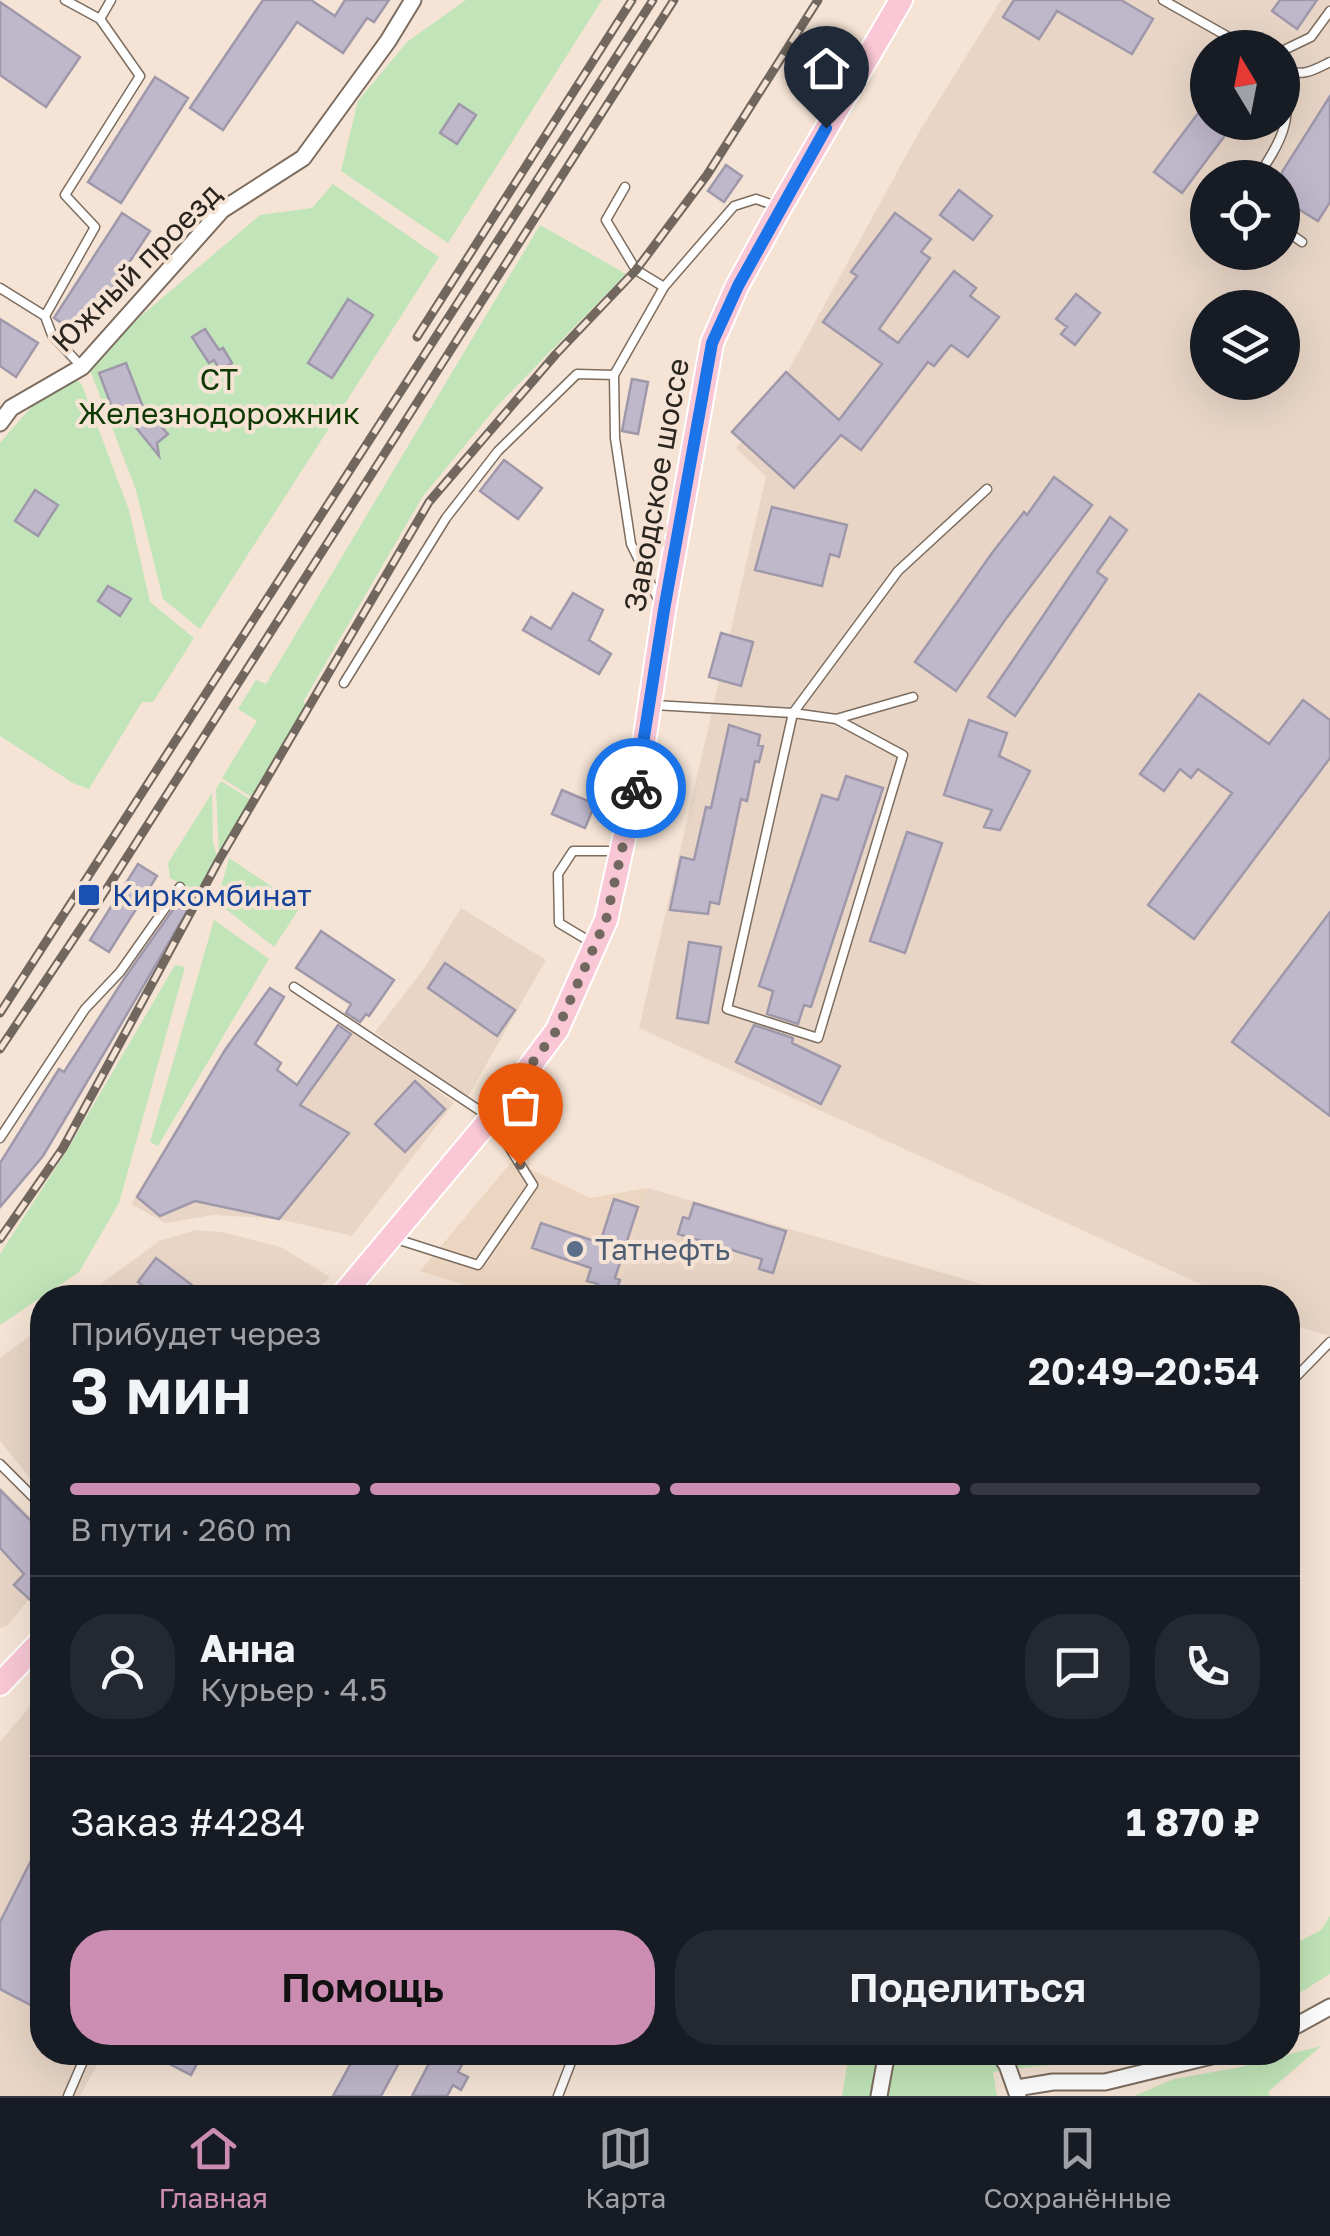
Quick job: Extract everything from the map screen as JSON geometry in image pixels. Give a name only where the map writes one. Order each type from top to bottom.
[{"type":"main road","name":"Заводское шоссе","points":[[351,1285],[491,1118],[557,1030],[606,920],[650,705],[712,343],[780,208],[901,0]]},
{"type":"main road","points":[[0,1684],[30,1653]]},
{"type":"street","name":"Южный проезд","points":[[0,423],[6,405],[82,367],[222,210],[303,158],[388,42],[413,0]]},
{"type":"street","points":[[1300,2023],[1330,2007]]},
{"type":"street","points":[[879,2096],[885,2065]]},
{"type":"street","points":[[1004,2065],[1017,2092],[1054,2082],[1105,2082],[1175,2065]]},
{"type":"lane","points":[[45,316],[95,227],[65,195],[140,76],[100,19],[65,0]]},
{"type":"lane","points":[[100,19],[111,0]]},
{"type":"lane","points":[[1163,0],[1216,30]]},
{"type":"lane","points":[[1300,42],[1311,37],[1330,10]]},
{"type":"lane","points":[[1300,74],[1330,62]]},
{"type":"lane","points":[[625,186],[606,220],[636,270],[664,287]]},
{"type":"lane","points":[[664,610],[631,544],[615,438],[614,375],[664,287],[734,206],[756,199],[780,208]]},
{"type":"lane","points":[[0,288],[45,316],[52,335],[82,367]]},
{"type":"lane","points":[[344,682],[446,518],[498,451],[576,374],[614,375]]},
{"type":"lane","points":[[650,705],[793,713],[836,719],[903,754],[818,1038],[727,1009],[793,713],[898,571],[987,489]]},
{"type":"lane","points":[[836,719],[913,697]]},
{"type":"lane","points":[[559,923],[558,874],[573,852],[622,852]]},
{"type":"lane","points":[[0,1138],[86,1009],[120,972],[180,887]]},
{"type":"lane","points":[[548,919],[595,945]]},
{"type":"lane","points":[[294,988],[491,1118],[533,1185],[478,1264],[391,1238]]},
{"type":"lane","points":[[1300,1373],[1330,1342]]},
{"type":"lane","points":[[0,1464],[30,1494]]},
{"type":"lane","points":[[68,2096],[81,2065]]},
{"type":"lane","points":[[558,2096],[569,2065]]},
{"type":"shaded area","points":[[1001,0],[1330,0],[1330,1336],[1300,1327],[1300,1285],[1203,1285],[639,1028],[766,477],[736,448],[769,406],[919,132]]},
{"type":"shaded area","points":[[461,908],[546,960],[467,1098],[375,1032],[423,970]]},
{"type":"shaded area","points":[[354,1030],[454,1103],[352,1236],[279,1219],[214,1215],[165,1223],[131,1204],[225,1050],[300,1104]]},
{"type":"shaded area","points":[[529,1141],[530,1169],[590,1198],[647,1188],[619,1285],[465,1285],[420,1271]]},
{"type":"shaded area","points":[[647,1188],[985,1285],[620,1285]]},
{"type":"shaded area","points":[[196,1230],[222,1232],[281,1247],[330,1277],[322,1285],[100,1285],[159,1241]]},
{"type":"shaded area","points":[[30,1336],[30,1478],[0,1441],[0,1358]]},
{"type":"shaded area","points":[[0,1487],[30,1516],[30,1598],[7,1626],[0,1628]]},
{"type":"shaded area","points":[[30,1706],[30,2065],[97,2065],[80,2096],[0,2096],[0,1742]]},
{"type":"green space","points":[[466,0],[602,0],[448,243],[341,171],[358,101],[407,42]]},
{"type":"green space","name":"СТ Железнодорожник","points":[[333,184],[439,257],[200,629],[163,599],[136,490],[90,370],[115,338],[260,215],[312,208]]},
{"type":"green space","points":[[540,225],[626,274],[498,405],[423,496],[303,702],[307,705],[253,798],[222,778],[257,721],[238,709],[256,680],[266,684]]},
{"type":"green space","points":[[76,379],[82,385],[129,510],[150,602],[194,638],[153,702],[142,702],[89,789],[73,783],[0,736],[0,443],[33,405]]},
{"type":"green space","points":[[221,781],[251,800],[219,856],[216,789]]},
{"type":"green space","points":[[212,793],[213,843],[218,859],[199,894],[170,878],[168,863]]},
{"type":"green space","points":[[229,858],[301,906],[274,947],[217,902]]},
{"type":"green space","points":[[214,920],[269,959],[158,1146],[150,1142]]},
{"type":"green space","points":[[175,965],[185,967],[119,1203],[79,1272],[60,1285],[30,1285],[30,1305],[0,1325],[0,1254],[66,1152]]},
{"type":"green space","points":[[1330,1916],[1330,1974],[1300,1993],[1300,1941],[1321,1930]]},
{"type":"green space","points":[[1321,2046],[1300,2064],[1300,2052]]},
{"type":"green space","points":[[847,2065],[1053,2065],[993,2072],[997,2096],[842,2096]]},
{"type":"green space","points":[[1299,2065],[1269,2091],[1269,2096],[1134,2096],[1174,2079],[1241,2067]]},
{"type":"building","points":[[263,0],[311,0],[335,16],[345,0],[389,0],[374,22],[367,18],[343,53],[297,22],[223,130],[190,108]]},
{"type":"building","points":[[1014,0],[1121,0],[1153,19],[1132,54],[1057,11],[1039,39],[1003,17]]},
{"type":"building","points":[[1280,0],[1317,0],[1297,29],[1272,11]]},
{"type":"building","points":[[0,2],[80,57],[46,107],[0,75]]},
{"type":"building","points":[[155,77],[188,98],[121,203],[88,182]]},
{"type":"building","points":[[1330,96],[1330,202],[1318,221],[1300,210],[1300,160],[1290,160]]},
{"type":"building","points":[[459,104],[476,115],[457,144],[440,133]]},
{"type":"building","points":[[1190,124],[1190,140],[1222,140],[1207,160],[1190,160],[1190,182],[1182,193],[1154,172]]},
{"type":"building","points":[[726,165],[742,176],[724,202],[708,191]]},
{"type":"building","points":[[959,190],[992,216],[973,240],[940,215]]},
{"type":"building","points":[[122,213],[150,231],[81,336],[54,318]]},
{"type":"building","points":[[895,213],[931,239],[921,252],[930,258],[879,329],[898,343],[954,271],[976,288],[970,296],[999,317],[968,357],[951,345],[934,366],[928,362],[861,450],[841,435],[794,488],[732,432],[786,372],[839,420],[882,364],[823,322],[857,276],[851,272]]},
{"type":"building","points":[[1076,294],[1100,313],[1075,345],[1061,334],[1067,327],[1056,319]]},
{"type":"building","points":[[348,299],[373,315],[332,378],[308,363]]},
{"type":"building","points":[[0,319],[38,343],[16,377],[0,366]]},
{"type":"building","points":[[205,329],[232,363],[220,370],[214,360],[209,363],[192,337]]},
{"type":"building","points":[[126,363],[148,420],[152,416],[168,434],[157,443],[159,456],[129,419],[118,423],[99,373]]},
{"type":"building","points":[[632,379],[648,382],[638,434],[622,431]]},
{"type":"building","points":[[504,460],[542,488],[518,519],[480,491]]},
{"type":"building","points":[[1054,477],[1092,505],[956,691],[915,662],[992,553],[1024,512],[1027,515]]},
{"type":"building","points":[[35,490],[58,505],[38,536],[15,521]]},
{"type":"building","points":[[772,507],[847,525],[839,557],[830,554],[822,586],[755,570]]},
{"type":"building","points":[[1110,517],[1127,530],[1097,572],[1107,579],[1015,716],[988,697]]},
{"type":"building","points":[[108,586],[131,599],[120,616],[98,601]]},
{"type":"building","points":[[573,593],[603,610],[589,640],[611,654],[599,674],[523,630],[531,617],[551,629]]},
{"type":"building","points":[[721,633],[753,642],[741,686],[709,677]]},
{"type":"building","points":[[1199,694],[1269,744],[1303,700],[1330,720],[1330,758],[1194,939],[1148,905],[1232,793],[1198,769],[1191,778],[1180,769],[1164,791],[1140,774]]},
{"type":"building","points":[[969,720],[1007,733],[999,756],[1030,771],[1000,830],[984,827],[992,810],[944,795]]},
{"type":"building","points":[[729,725],[760,735],[758,745],[763,746],[759,762],[755,761],[747,801],[741,799],[719,904],[710,902],[708,914],[670,910],[681,857],[694,860],[706,807],[711,808]]},
{"type":"building","points":[[846,776],[883,788],[811,1007],[804,1005],[798,1024],[767,1014],[773,991],[759,986],[822,795],[838,800]]},
{"type":"building","points":[[562,790],[595,804],[585,828],[552,814]]},
{"type":"building","points":[[907,832],[942,843],[905,953],[870,941]]},
{"type":"building","points":[[138,864],[157,876],[109,952],[90,940]]},
{"type":"building","points":[[186,891],[196,896],[110,1043],[43,1156],[0,1207],[0,1163],[59,1069],[64,1072]]},
{"type":"building","points":[[1330,912],[1330,1116],[1232,1042]]},
{"type":"building","points":[[321,931],[394,980],[369,1016],[366,1014],[360,1022],[346,1013],[351,1004],[296,968]]},
{"type":"building","points":[[689,942],[721,947],[708,1023],[677,1018]]},
{"type":"building","points":[[445,963],[515,1010],[497,1036],[428,988]]},
{"type":"building","points":[[270,988],[284,997],[255,1044],[281,1063],[277,1070],[297,1085],[338,1025],[351,1034],[300,1105],[349,1133],[279,1219],[195,1201],[160,1216],[137,1197],[225,1050]]},
{"type":"building","points":[[754,1025],[793,1038],[792,1043],[840,1066],[821,1104],[736,1062]]},
{"type":"building","points":[[415,1081],[445,1109],[405,1152],[375,1124]]},
{"type":"building","points":[[614,1199],[638,1207],[615,1278],[620,1280],[618,1285],[587,1281],[591,1268],[532,1248],[541,1223],[600,1243]]},
{"type":"building","points":[[694,1203],[786,1231],[773,1273],[759,1269],[762,1259],[678,1234],[683,1217],[689,1219]]},
{"type":"building","points":[[156,1258],[192,1285],[142,1285],[138,1282]]},
{"type":"building","points":[[0,1490],[30,1520],[30,1600],[14,1585],[24,1574],[0,1548]]},
{"type":"building","points":[[30,1863],[30,2005],[0,1989],[0,1922]]},
{"type":"building","points":[[171,2065],[196,2065],[191,2075]]},
{"type":"building","points":[[350,2065],[398,2065],[381,2096],[333,2096]]},
{"type":"building","points":[[428,2065],[462,2065],[458,2072],[468,2077],[461,2090],[453,2085],[447,2096],[412,2096]]},
{"type":"railway","points":[[417,337],[632,0]]},
{"type":"railway","points":[[0,1013],[653,0]]},
{"type":"railway","points":[[0,1049],[99,901],[674,0]]},
{"type":"railway","points":[[0,1239],[63,1148],[219,860],[429,502],[556,354],[636,270],[707,175],[818,0]]},
{"type":"way so far","points":[[520,1165],[491,1118],[557,1030],[606,920],[636,788]]},
{"type":"place","name":"Киркомбинат","points":[[89,895]]},
{"type":"place","name":"Татнефть","points":[[575,1249]]},
{"type":"route","points":[[636,788],[712,343],[738,286],[826,128]]}]
